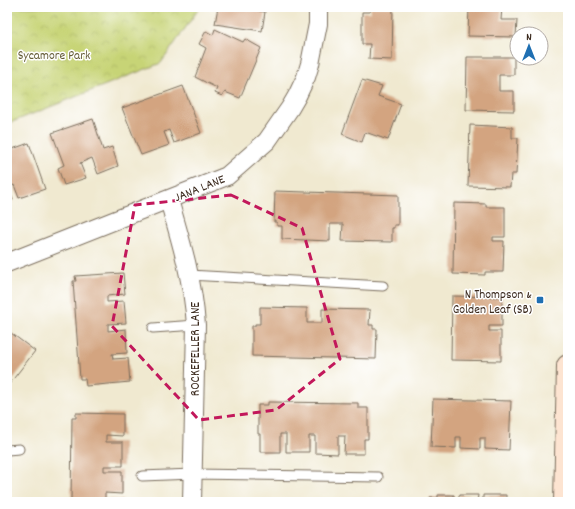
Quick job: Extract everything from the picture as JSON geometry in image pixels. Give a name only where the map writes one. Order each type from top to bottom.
[{"type":"street","name":"JANA LANE","points":[[7,263],[227,176],[268,141],[290,108],[306,77],[310,64],[318,24],[318,7]]},
{"type":"street","name":"ROCKEFELLER LANE","points":[[168,200],[183,247],[194,300],[196,325],[192,502]]},
{"type":"street","points":[[565,502],[568,366]]},
{"type":"lane","points":[[189,275],[383,286]]},
{"type":"lane","points":[[153,328],[196,325]]},
{"type":"lane","points":[[7,450],[20,449]]},
{"type":"lane","points":[[142,476],[193,474],[378,477]]},
{"type":"highlighted area","points":[[231,195],[302,228],[340,359],[276,410],[199,420],[112,326],[135,205]]},
{"type":"green space","name":"Sycamore Park","points":[[7,7],[200,7],[161,63],[7,124]]},
{"type":"building","points":[[218,7],[250,7],[250,9],[265,12],[262,31],[215,24]]},
{"type":"building","points":[[371,7],[393,7],[392,60],[369,59],[370,44],[362,44],[362,12],[370,12]]},
{"type":"building","points":[[469,7],[502,7],[501,20],[517,20],[517,26],[509,26],[509,37],[468,36]]},
{"type":"building","points":[[215,29],[243,42],[245,39],[261,48],[240,98],[225,92],[222,96],[215,93],[217,88],[195,77],[206,48],[199,44],[206,31],[213,35]]},
{"type":"building","points":[[467,57],[509,57],[509,66],[514,66],[514,75],[499,75],[499,91],[514,91],[514,111],[466,110]]},
{"type":"building","points":[[362,80],[382,86],[378,96],[401,104],[388,140],[365,132],[362,142],[342,134]]},
{"type":"building","points":[[183,86],[201,133],[174,143],[169,130],[164,132],[169,145],[141,155],[122,108]]},
{"type":"building","points":[[93,119],[103,150],[112,147],[118,166],[98,174],[92,158],[80,163],[86,178],[64,185],[58,168],[64,165],[52,133]]},
{"type":"building","points":[[470,125],[512,127],[512,138],[518,138],[516,174],[511,174],[510,187],[468,186]]},
{"type":"building","points":[[29,143],[45,189],[19,198],[14,185],[8,187],[13,200],[7,202],[7,151]]},
{"type":"building","points":[[275,191],[398,195],[398,225],[394,225],[394,228],[392,228],[392,242],[342,241],[343,224],[330,224],[330,241],[282,239],[282,226],[277,226],[277,222],[274,222]]},
{"type":"building","points":[[454,203],[486,204],[486,207],[505,207],[505,237],[493,237],[493,241],[504,241],[503,272],[485,272],[485,275],[453,274]]},
{"type":"building","points":[[123,273],[125,294],[107,296],[107,302],[124,301],[126,323],[108,324],[108,331],[126,329],[127,353],[112,354],[113,359],[128,358],[130,382],[86,386],[85,379],[80,379],[73,281],[76,281],[75,276]]},
{"type":"building","points":[[452,296],[502,297],[502,326],[489,326],[489,331],[501,331],[501,361],[451,360]]},
{"type":"building","points":[[260,307],[307,308],[307,323],[322,323],[322,309],[370,310],[369,325],[373,325],[373,329],[377,329],[376,359],[252,356],[252,326],[255,326],[255,324],[260,324]]},
{"type":"building","points":[[7,330],[35,351],[7,387]]},
{"type":"building","points":[[433,399],[511,401],[509,450],[485,449],[485,438],[480,438],[480,449],[461,448],[461,437],[456,437],[456,448],[431,447]]},
{"type":"building","points":[[268,402],[358,403],[358,408],[368,408],[368,439],[364,439],[364,454],[344,454],[345,436],[338,436],[338,454],[315,453],[315,436],[309,436],[309,452],[286,452],[286,434],[280,434],[280,452],[260,452],[260,434],[258,434],[258,405],[268,405]]},
{"type":"building","points":[[76,413],[123,414],[123,436],[106,435],[106,442],[123,442],[123,466],[104,466],[104,471],[122,471],[122,494],[105,493],[105,499],[122,500],[122,502],[71,502],[72,418],[76,418]]},
{"type":"building","points":[[438,495],[454,495],[454,502],[430,502],[430,498],[438,498]]},
{"type":"building","points":[[459,495],[478,495],[477,502],[459,502]]},
{"type":"building","points":[[483,495],[506,495],[506,502],[483,502]]},
{"type":"place","name":"N Thompson & Golden Leaf (SB)","points":[[540,300]]}]
